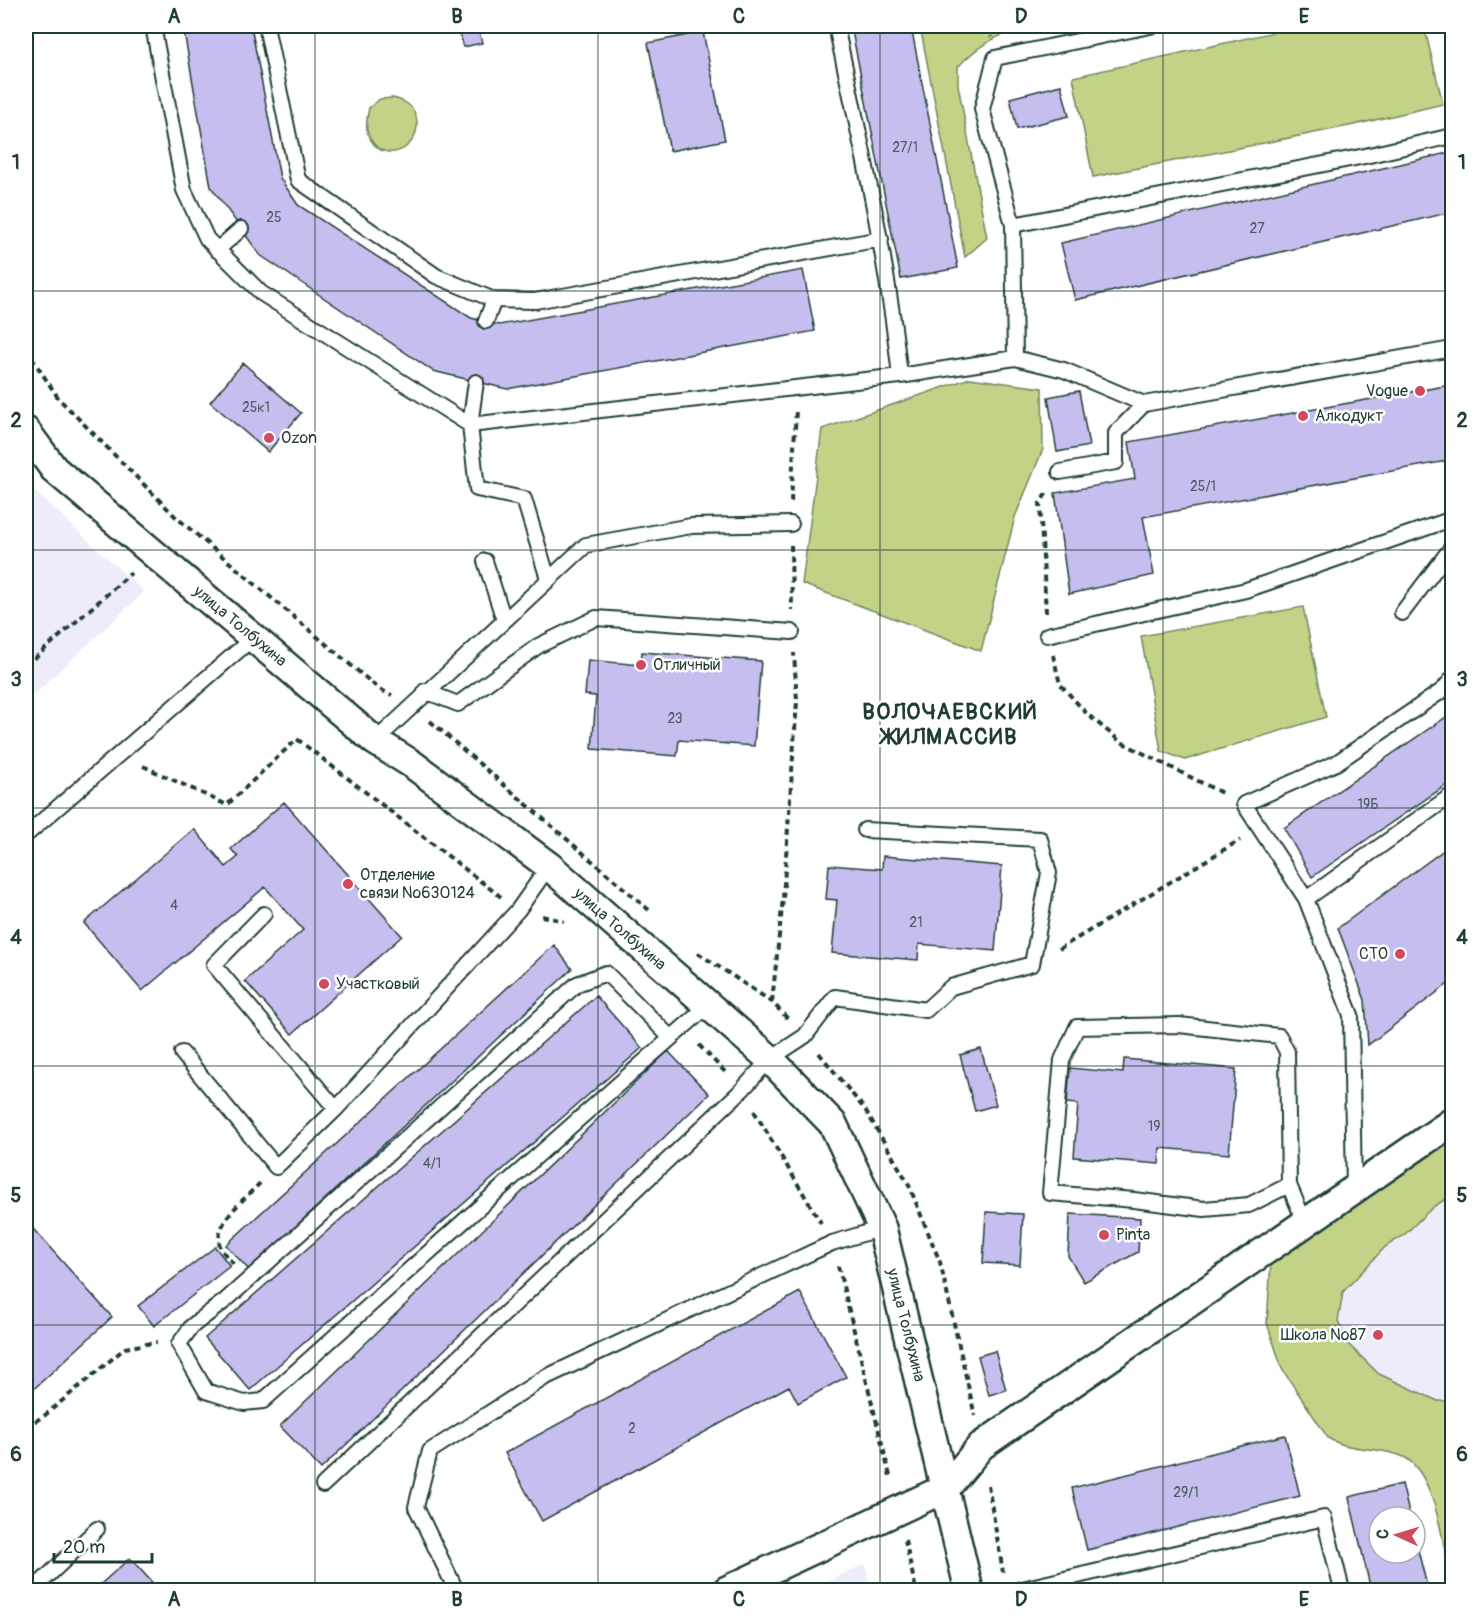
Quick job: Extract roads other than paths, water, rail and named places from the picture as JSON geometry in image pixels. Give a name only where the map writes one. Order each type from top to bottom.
[{"type":"street","name":"улица Толбухина","points":[[26,431],[54,469],[375,741],[412,764],[549,866],[770,1059],[832,1124],[882,1228],[969,1590]]},
{"type":"street","points":[[727,1590],[946,1488],[981,1446],[1452,1122]]},
{"type":"lane","points":[[153,26],[183,190],[207,239],[261,293],[470,425],[900,376],[1015,358],[1064,370],[1144,405],[1452,349]]},
{"type":"lane","points":[[266,26],[298,180],[436,276],[494,300],[535,301],[881,239]]},
{"type":"lane","points":[[836,26],[891,291],[900,376]]},
{"type":"lane","points":[[1015,358],[1013,225],[982,109],[996,58],[1150,26]]},
{"type":"lane","points":[[1013,225],[1365,156],[1452,136]]},
{"type":"lane","points":[[288,190],[298,180]]},
{"type":"lane","points":[[217,250],[241,229]]},
{"type":"lane","points":[[486,321],[494,300]]},
{"type":"lane","points":[[476,382],[470,425],[477,489],[524,499],[548,579]]},
{"type":"lane","points":[[1060,472],[1116,462],[1116,433],[1144,405]]},
{"type":"lane","points":[[1047,635],[1246,590],[1452,519]]},
{"type":"lane","points":[[375,741],[425,692],[586,545],[691,526],[790,524]]},
{"type":"lane","points":[[1402,613],[1452,547]]},
{"type":"lane","points":[[485,561],[504,620]]},
{"type":"lane","points":[[425,692],[458,704],[538,646],[596,618],[792,632]]},
{"type":"lane","points":[[26,834],[254,637]]},
{"type":"lane","points":[[1354,1190],[1351,1015],[1306,899],[1244,804],[1336,763],[1443,690],[1452,679]]},
{"type":"lane","points":[[1306,899],[1452,795]]},
{"type":"lane","points":[[322,1485],[742,1090],[770,1059],[806,1036],[835,997],[926,1010],[951,987],[1032,964],[1049,873],[1040,839],[865,830]]},
{"type":"lane","points":[[182,1053],[276,1167],[336,1109],[518,910],[549,866]]},
{"type":"lane","points":[[264,914],[214,964],[336,1109]]},
{"type":"lane","points":[[671,1038],[606,974],[577,984],[247,1281],[192,1326],[179,1344],[206,1391],[244,1403],[263,1401],[709,1005]]},
{"type":"lane","points":[[1289,1185],[1249,1205],[1204,1209],[1050,1193],[1062,1060],[1077,1027],[1179,1025],[1279,1036],[1287,1052],[1289,1185],[1305,1223]]},
{"type":"lane","points":[[456,1590],[416,1507],[430,1451],[544,1378],[832,1243],[882,1228]]},
{"type":"lane","points":[[1018,1590],[1324,1518],[1342,1590]]},
{"type":"lane","points":[[33,1590],[98,1529]]},
{"type":"place","name":"Vogue","points":[[1420,391]]},
{"type":"place","name":"Алкодукт","points":[[1303,416]]},
{"type":"place","name":"Ozon","points":[[269,438]]},
{"type":"place","name":"Отличный","points":[[641,665]]},
{"type":"place","name":"Отделение связи №630124","points":[[348,884]]},
{"type":"place","name":"СТО","points":[[1400,954]]},
{"type":"place","name":"Участковый","points":[[324,984]]},
{"type":"place","name":"Pinta","points":[[1104,1235]]},
{"type":"place","name":"Школа №87","points":[[1378,1335]]},
{"type":"district","name":"ВОЛОЧАЕВСКИЙ ЖИЛМАССИВ","points":[[950,724]]}]
